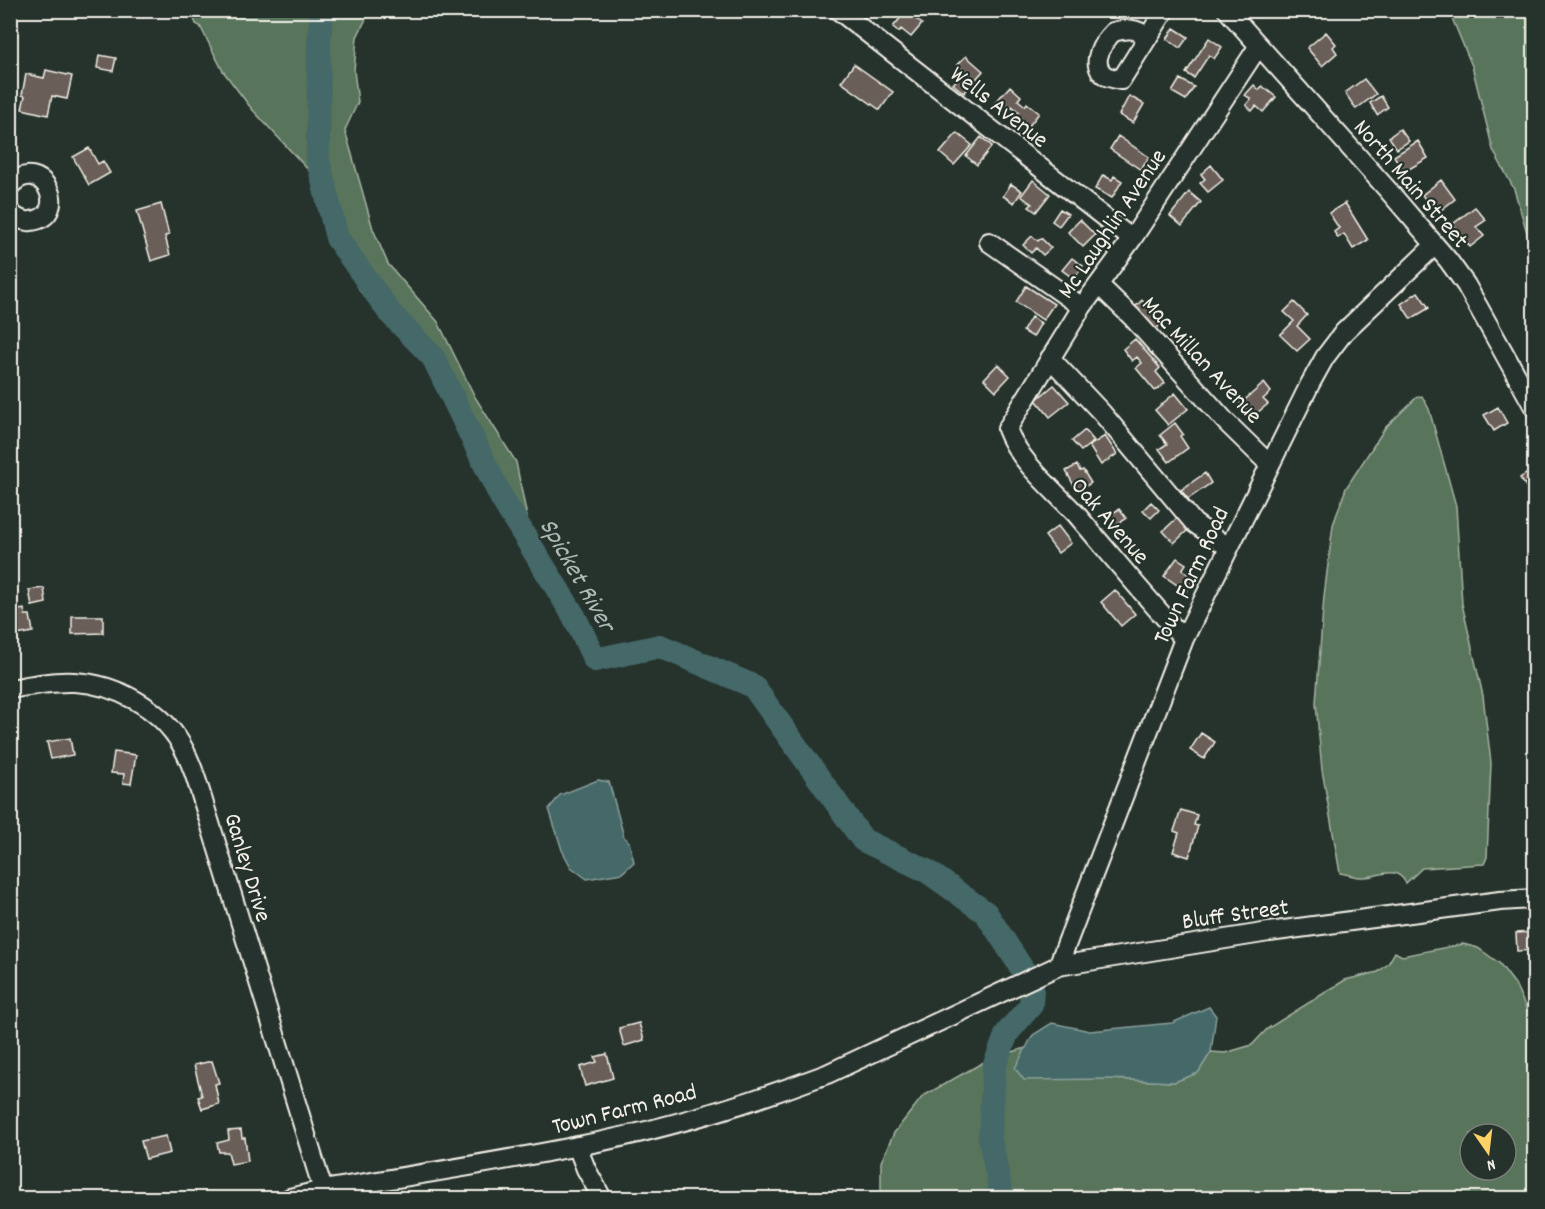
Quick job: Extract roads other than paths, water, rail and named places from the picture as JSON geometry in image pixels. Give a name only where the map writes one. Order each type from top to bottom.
[{"type":"street","name":"Wells Avenue","points":[[838,10],[1132,239]]},
{"type":"street","points":[[1148,37],[1165,10]]},
{"type":"street","name":"North Main Street","points":[[1227,10],[1372,172],[1467,285],[1534,407]]},
{"type":"street","name":"Mc Laughlin Avenue","points":[[1008,429],[1083,307],[1132,239],[1258,47]]},
{"type":"street","points":[[10,212],[20,220],[34,221],[41,218],[51,206],[50,190],[46,184],[33,177],[13,177]]},
{"type":"street","points":[[988,242],[1083,307]]},
{"type":"street","name":"Town Farm Road","points":[[1058,966],[1184,639],[1310,384],[1344,332],[1435,245]]},
{"type":"street","name":"Mac Millan Avenue","points":[[1099,285],[1132,317],[1226,422],[1270,465]]},
{"type":"street","points":[[1050,358],[1109,421],[1194,523],[1228,547]]},
{"type":"street","name":"Oak Avenue","points":[[1008,429],[1013,444],[1033,468],[1184,639]]},
{"type":"street","name":"Ganley Drive","points":[[10,689],[54,682],[76,682],[106,688],[148,708],[160,718],[180,742],[188,756],[208,817],[323,1190]]},
{"type":"street","name":"Bluff Street","points":[[954,1015],[1058,966],[1269,932],[1500,901],[1534,899]]},
{"type":"street","name":"Town Farm Road","points":[[290,1198],[323,1190],[627,1136],[797,1085],[859,1060],[954,1015]]},
{"type":"street","points":[[577,1146],[586,1169],[602,1198]]},
{"type":"water","points":[[598,780],[609,782],[624,837],[629,842],[634,862],[622,873],[587,879],[571,867],[562,850],[549,809],[560,795]]},
{"type":"water","points":[[1209,1007],[1216,1016],[1211,1052],[1198,1073],[1174,1082],[1109,1079],[1024,1080],[1015,1068],[1033,1035],[1052,1023],[1090,1031],[1172,1023]]},
{"type":"waterway","name":"Spicket River","points":[[322,10],[319,43],[318,160],[337,238],[390,313],[433,357],[502,499],[574,616],[595,660],[660,646],[753,686],[863,840],[927,871],[986,913],[1023,970],[1032,988],[1031,1005],[1007,1033],[994,1067],[990,1138],[1002,1198]]}]
